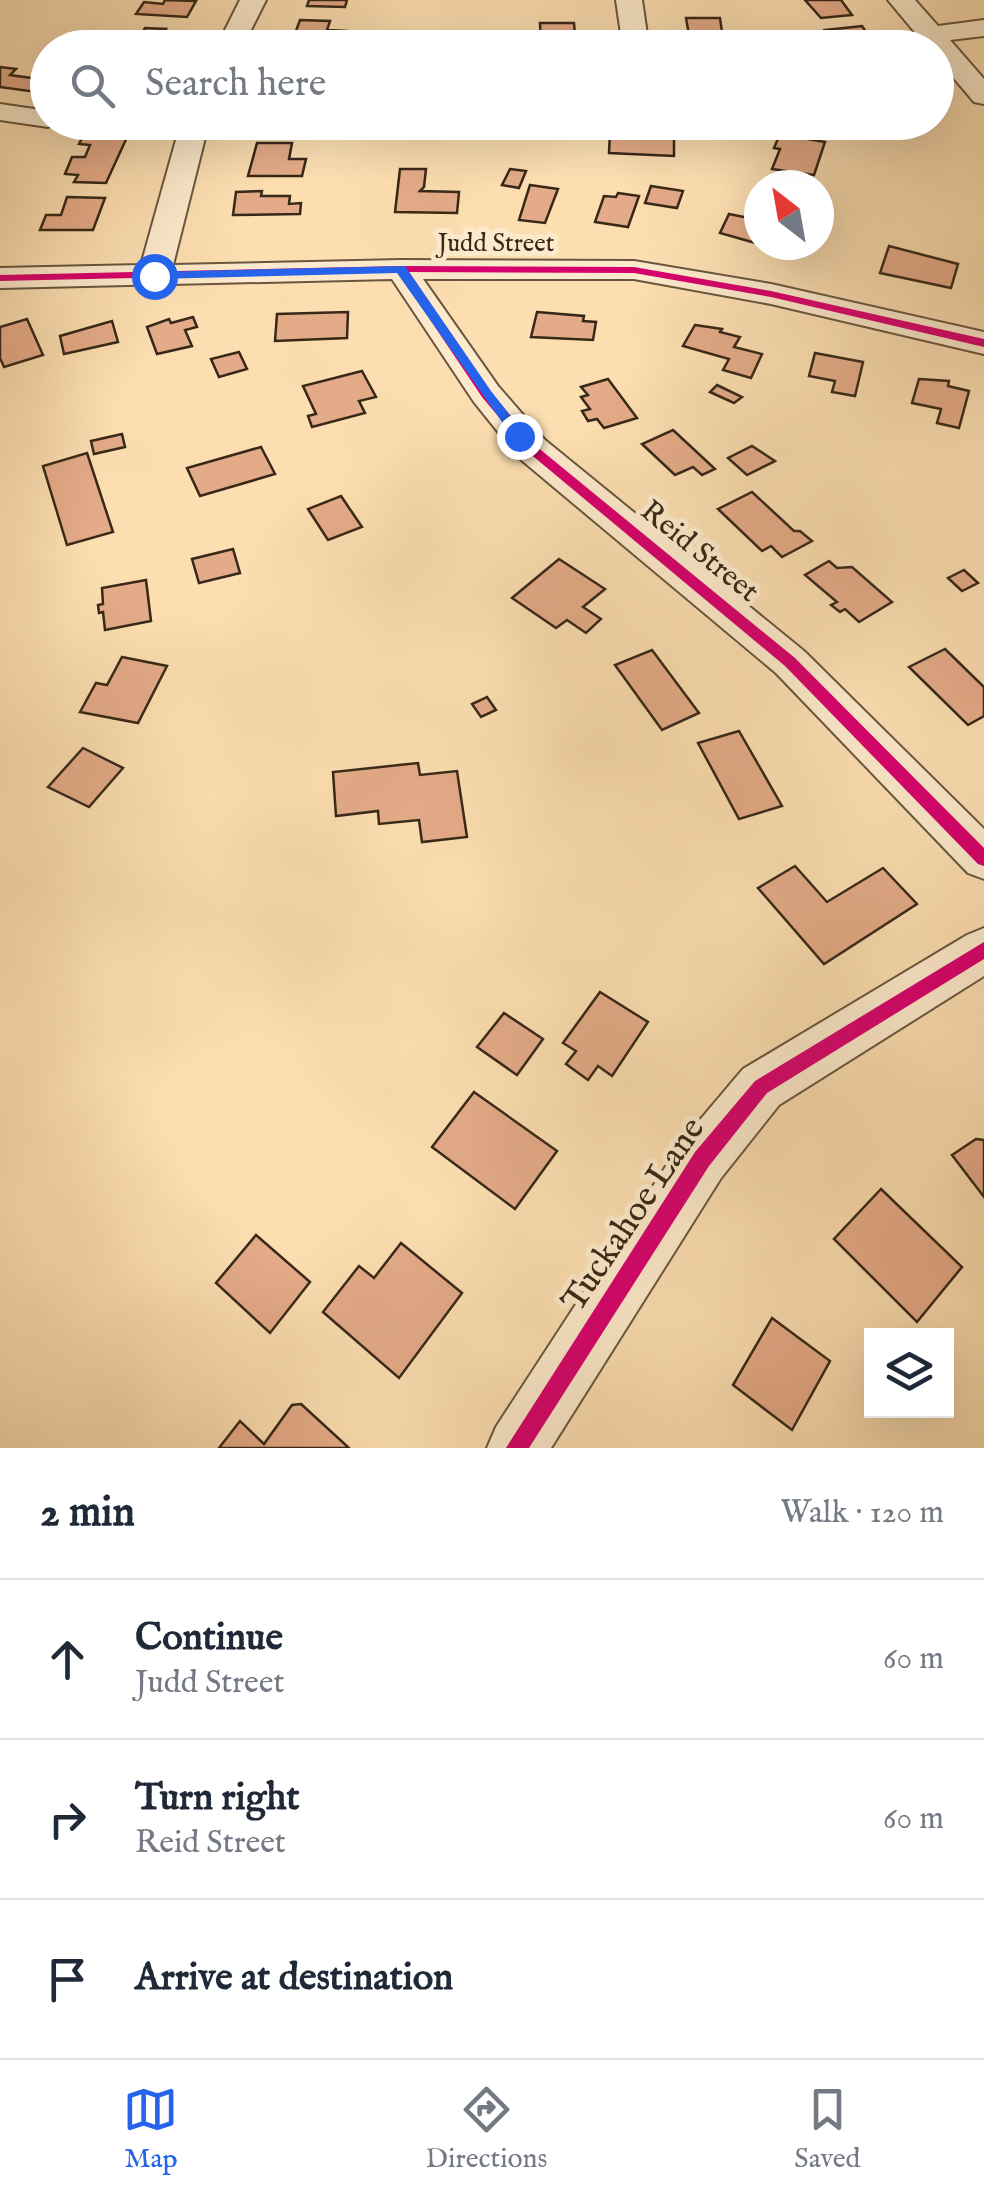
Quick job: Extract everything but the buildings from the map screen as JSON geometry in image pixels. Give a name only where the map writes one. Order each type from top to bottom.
[{"type":"street","points":[[237,30],[253,0]]},
{"type":"street","points":[[629,0],[633,30]]},
{"type":"street","points":[[901,0],[926,30]]},
{"type":"street","points":[[954,32],[984,28]]},
{"type":"street","points":[[954,62],[984,96]]},
{"type":"street","points":[[0,112],[30,116]]},
{"type":"street","points":[[154,276],[190,140]]},
{"type":"street","name":"Judd Street","points":[[0,278],[401,269],[608,269],[665,273],[984,344]]},
{"type":"street","name":"Reid Street","points":[[401,269],[486,394],[532,449],[790,662],[984,859]]},
{"type":"street","name":"Tuckahoe Lane","points":[[517,1448],[702,1160],[761,1087],[984,950]]},
{"type":"cycle path","points":[[401,269],[486,394],[532,449],[790,662],[984,859]]},
{"type":"cycle path","points":[[0,278],[401,269],[634,270],[771,294],[984,343]]},
{"type":"cycle path","points":[[517,1448],[702,1159],[761,1087],[984,950]]},
{"type":"route","points":[[154,276],[401,269],[519,436]]}]
